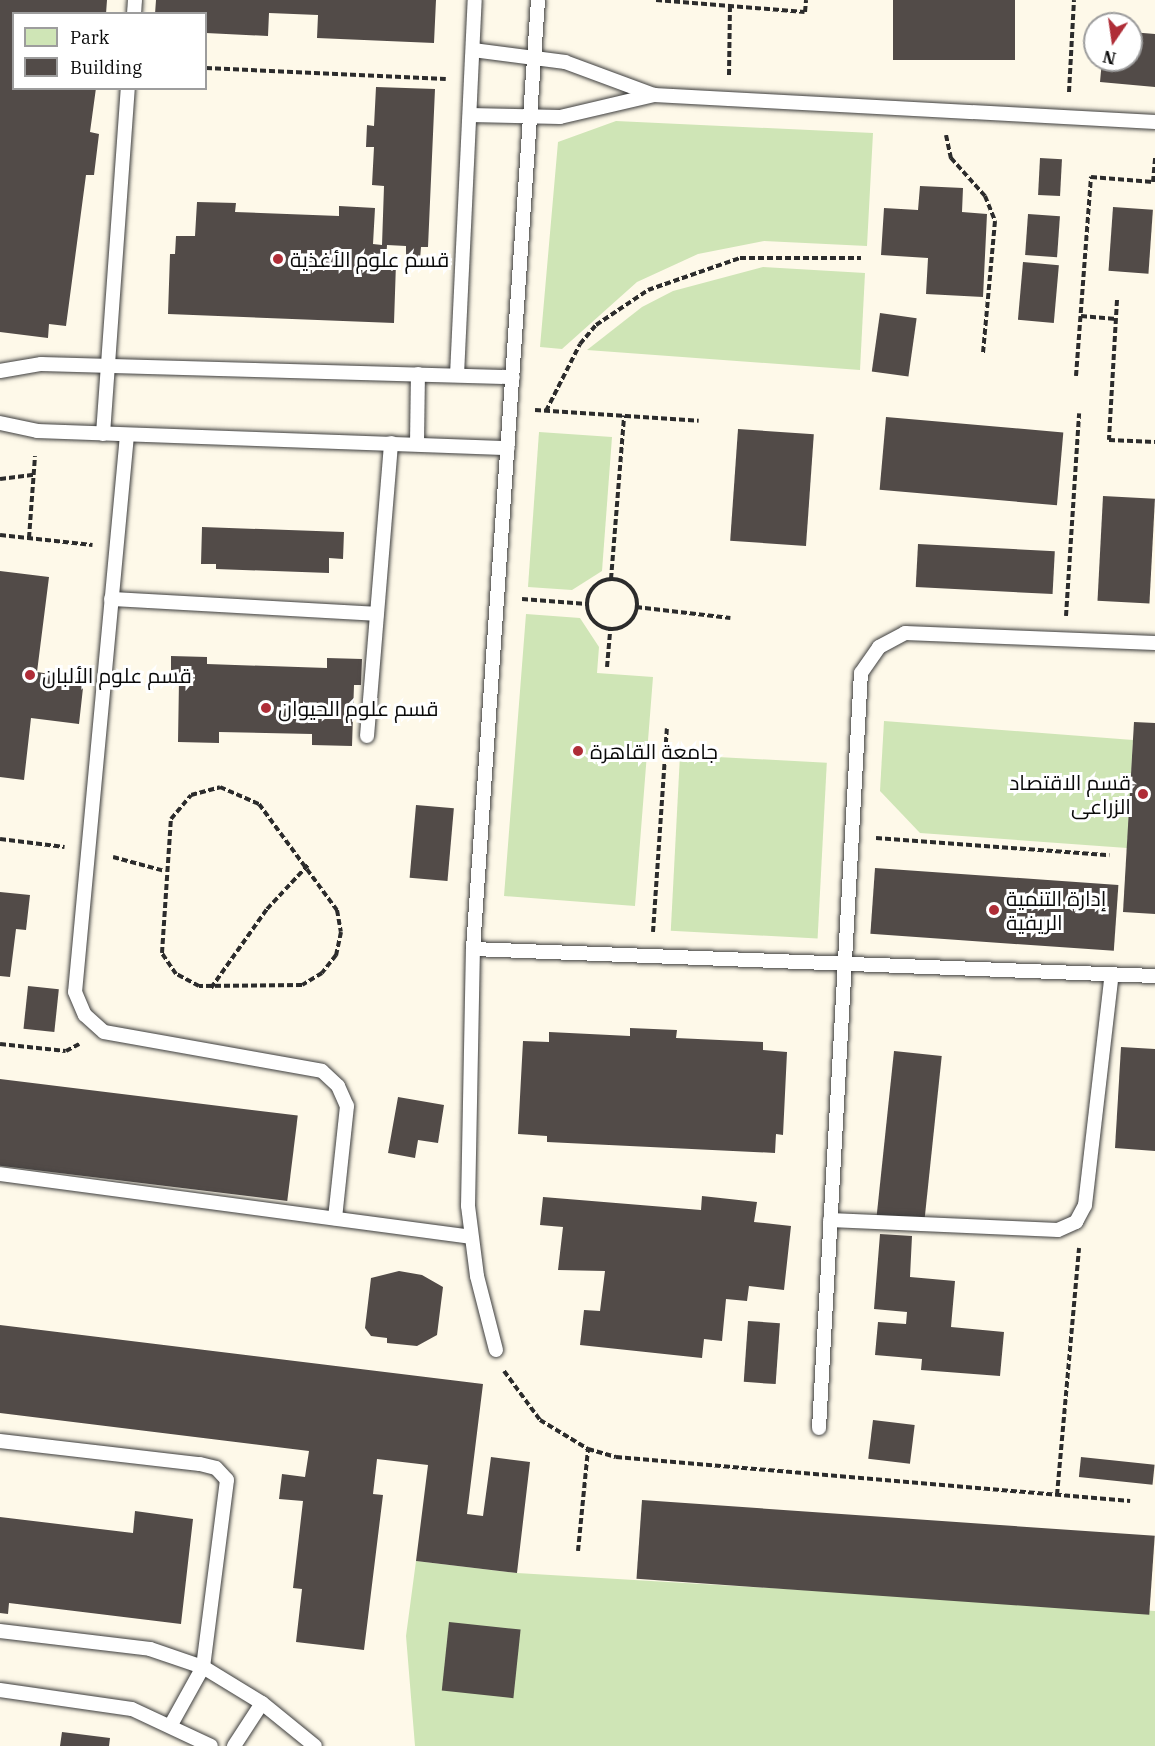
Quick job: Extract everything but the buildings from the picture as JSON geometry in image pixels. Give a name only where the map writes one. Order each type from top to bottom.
[{"type":"lane","points":[[457,375],[475,0]]},
{"type":"lane","points":[[496,1350],[471,1238],[473,948],[511,409],[527,119],[538,0]]},
{"type":"lane","points":[[473,50],[533,55],[596,71],[654,95]]},
{"type":"lane","points":[[103,434],[129,90]]},
{"type":"lane","points":[[470,115],[527,119],[591,112],[654,95],[1155,122]]},
{"type":"lane","points":[[0,370],[41,364],[513,376]]},
{"type":"lane","points":[[417,443],[418,374]]},
{"type":"lane","points":[[0,423],[37,431],[508,448]]},
{"type":"lane","points":[[128,435],[75,992],[85,1015],[104,1032],[322,1071],[338,1086],[347,1106],[335,1218]]},
{"type":"lane","points":[[367,736],[391,443]]},
{"type":"lane","points":[[111,600],[377,614]]},
{"type":"lane","points":[[819,1428],[850,836],[861,673],[879,647],[905,633],[936,630],[1155,643]]},
{"type":"lane","points":[[473,948],[1111,979],[1155,976]]},
{"type":"lane","points":[[830,1220],[1058,1230],[1082,1214],[1111,979]]},
{"type":"lane","points":[[0,1174],[471,1238]]},
{"type":"lane","points":[[0,1441],[216,1468],[228,1480],[228,1497],[203,1667],[172,1724]]},
{"type":"lane","points":[[0,1631],[150,1649],[203,1667],[262,1703],[315,1746]]},
{"type":"lane","points":[[0,1690],[132,1709],[172,1724],[211,1746]]},
{"type":"lane","points":[[234,1746],[262,1703]]},
{"type":"path","points":[[656,0],[805,12],[806,0]]},
{"type":"path","points":[[1067,117],[1074,0]]},
{"type":"path","points":[[728,99],[730,7]]},
{"type":"path","points":[[207,68],[471,80]]},
{"type":"path","points":[[946,110],[951,158],[985,196],[995,221],[983,354]]},
{"type":"path","points":[[1076,376],[1091,177],[1153,182],[1155,157]]},
{"type":"path","points":[[546,411],[579,344],[596,325],[648,291],[740,258],[861,258]]},
{"type":"path","points":[[1117,300],[1109,440],[1155,442]]},
{"type":"path","points":[[1081,316],[1116,319]]},
{"type":"path","points":[[511,409],[699,421]]},
{"type":"path","points":[[1065,638],[1079,413]]},
{"type":"path","points":[[610,579],[624,416]]},
{"type":"path","points":[[29,538],[37,431]]},
{"type":"path","points":[[0,479],[34,475]]},
{"type":"path","points":[[0,535],[116,548]]},
{"type":"path","points":[[610,579],[627,585],[636,607],[628,623],[610,629],[593,621],[587,604],[593,587],[610,579]]},
{"type":"path","points":[[498,597],[587,604]]},
{"type":"path","points":[[636,607],[730,618]]},
{"type":"path","points":[[607,667],[610,629]]},
{"type":"path","points":[[651,957],[667,729]]},
{"type":"path","points":[[205,789],[248,795],[308,865],[337,910],[341,932],[336,955],[322,973],[302,985],[280,988],[211,988],[176,974],[159,941],[167,834],[179,805],[205,789]]},
{"type":"path","points":[[850,836],[1109,855]]},
{"type":"path","points":[[211,988],[267,909],[308,865]]},
{"type":"path","points":[[0,1044],[66,1051],[104,1032]]},
{"type":"path","points":[[1057,1495],[1082,1214]]},
{"type":"path","points":[[496,1350],[506,1376],[540,1420],[588,1449],[616,1457],[1130,1501]]},
{"type":"path","points":[[578,1551],[588,1449]]},
{"type":"green space","points":[[616,121],[873,133],[867,246],[764,241],[698,254],[637,282],[562,349],[540,347],[558,142]]},
{"type":"green space","points":[[763,267],[865,273],[860,370],[587,350],[642,307],[673,291]]},
{"type":"green space","points":[[539,432],[612,437],[602,571],[572,590],[528,587]]},
{"type":"green space","points":[[526,614],[580,618],[599,647],[597,673],[653,677],[635,906],[504,896]]},
{"type":"green space","points":[[884,721],[1133,740],[1127,848],[920,833],[880,791]]},
{"type":"green space","points":[[680,755],[827,763],[818,938],[671,931]]},
{"type":"green space","points":[[416,1561],[517,1573],[1155,1611],[1155,1746],[415,1746],[406,1636]]},
{"type":"place","name":"قسم علوم الأغذية","points":[[278,259]]},
{"type":"place","name":"قسم علوم الألبان","points":[[30,675]]},
{"type":"place","name":"قسم علوم الحيوان","points":[[266,708]]},
{"type":"place","name":"جامعة القاهرة","points":[[578,751]]},
{"type":"place","name":"قسم الاقتصاد الزراعى","points":[[1143,794]]},
{"type":"place","name":"إدارة التنمية الريفية","points":[[994,910]]}]
